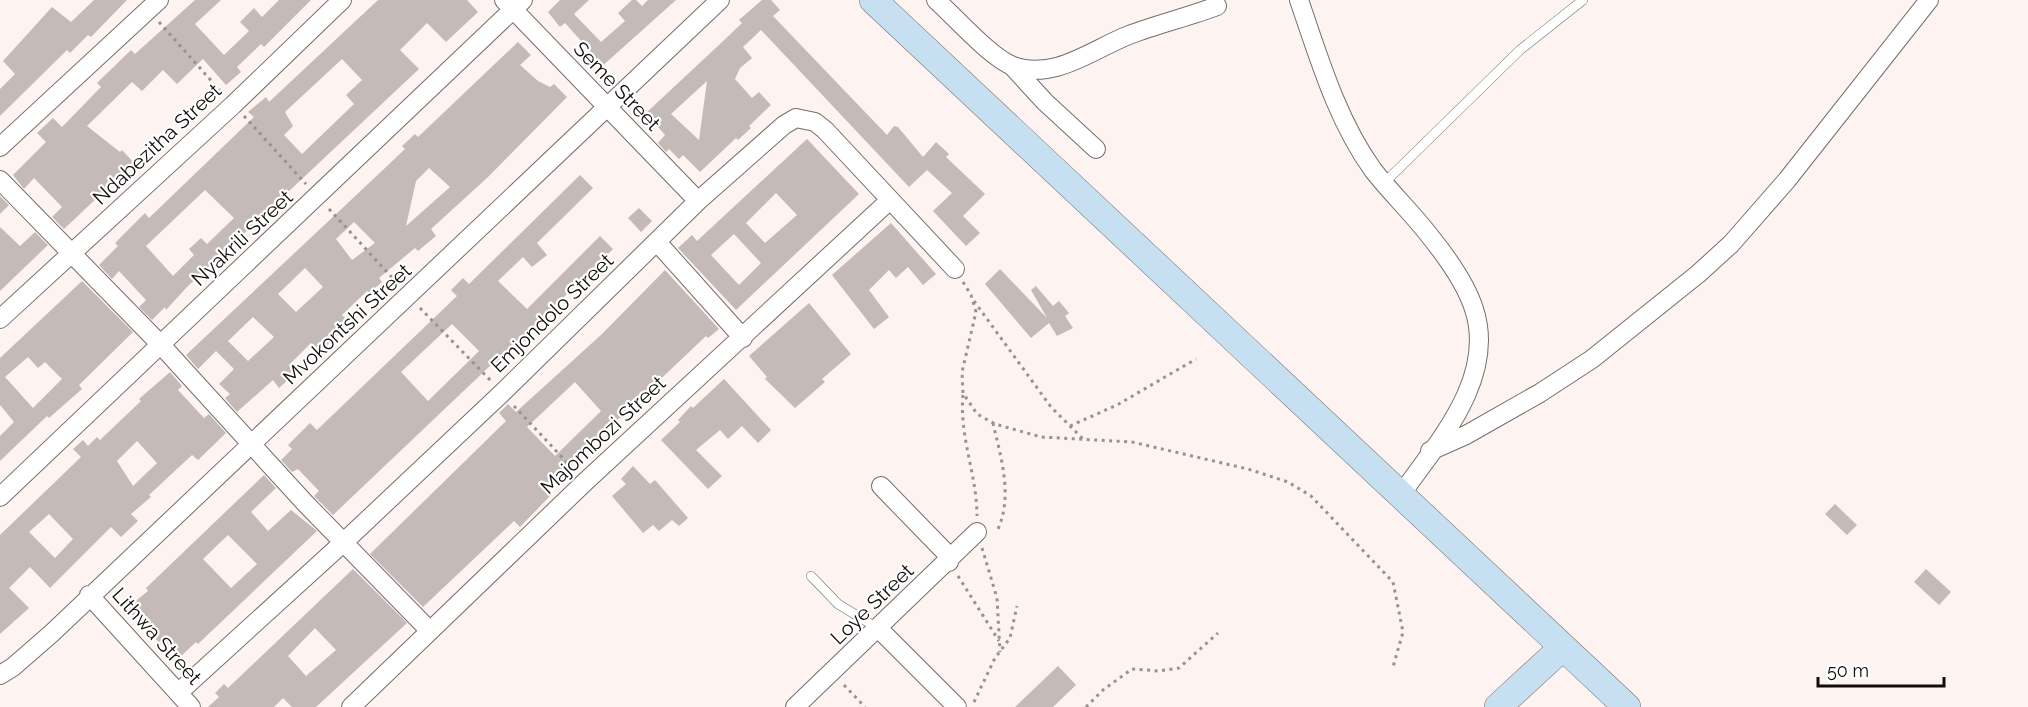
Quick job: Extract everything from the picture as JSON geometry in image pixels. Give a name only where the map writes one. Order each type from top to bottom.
[{"type":"main road","points":[[873,0],[1627,707]]},
{"type":"main road","points":[[1498,707],[1563,646]]},
{"type":"street","name":"Ndabezitha Street","points":[[0,320],[233,105],[342,0]]},
{"type":"street","name":"Mvokontshi Street","points":[[0,675],[13,668],[251,445],[720,0]]},
{"type":"street","points":[[936,0],[994,53],[1012,66],[1045,102],[1096,149]]},
{"type":"street","points":[[1299,0],[1343,118],[1356,144],[1384,183],[1434,242],[1474,309],[1478,348],[1470,388],[1400,496]]},
{"type":"street","points":[[1430,451],[1466,435],[1558,382],[1592,359],[1698,274],[1731,244],[1794,172],[1929,0]]},
{"type":"street","name":"Seme Street","points":[[514,3],[607,109],[698,201]]},
{"type":"street","name":"Nyakrili Street","points":[[0,497],[318,197],[514,3]]},
{"type":"street","points":[[0,147],[153,5]]},
{"type":"street","points":[[1012,66],[1036,70],[1065,64],[1128,35],[1217,6]]},
{"type":"street","name":"Emjondolo Street","points":[[178,693],[345,541],[502,393],[698,201],[784,125],[796,118],[805,118],[825,130],[955,269]]},
{"type":"street","points":[[0,180],[161,345],[305,503],[345,541],[429,630]]},
{"type":"street","name":"Majombozi Street","points":[[351,707],[585,482],[890,201]]},
{"type":"street","points":[[657,242],[743,338]]},
{"type":"street","points":[[881,486],[925,529],[949,556],[949,562]]},
{"type":"street","name":"Loye Street","points":[[795,707],[949,562],[977,532]]},
{"type":"street","name":"Lithwa Street","points":[[89,595],[191,707]]},
{"type":"street","points":[[879,629],[957,707]]},
{"type":"lane","points":[[1384,183],[1520,50],[1583,0]]},
{"type":"lane","points":[[811,576],[838,604],[879,629]]},
{"type":"path","points":[[153,5],[233,105],[585,482]]},
{"type":"path","points":[[955,269],[973,300],[1051,406],[1083,440]]},
{"type":"path","points":[[973,300],[976,312],[962,372],[961,415],[977,496],[977,532],[997,598],[1000,652]]},
{"type":"path","points":[[1070,426],[1117,405],[1196,359]]},
{"type":"path","points":[[963,393],[977,414],[993,423],[1041,437],[1131,442],[1248,468],[1288,482],[1311,496],[1393,582],[1403,632],[1393,667]]},
{"type":"path","points":[[977,532],[998,529],[1004,515],[1006,499],[1003,468],[993,423]]},
{"type":"path","points":[[949,562],[999,641]]},
{"type":"path","points":[[971,707],[1000,652],[1010,638],[1017,606]]},
{"type":"path","points":[[1086,707],[1103,690],[1132,669],[1159,671],[1179,668],[1218,633]]},
{"type":"path","points":[[832,672],[865,707]]},
{"type":"building","points":[[94,0],[127,0],[91,37],[88,35],[70,53],[67,50],[0,116],[0,89],[15,74],[3,61],[52,7],[71,22]]},
{"type":"building","points":[[195,0],[221,0],[195,24],[224,55],[249,31],[240,22],[254,8],[262,17],[279,0],[311,0],[264,47],[261,44],[237,67],[241,72],[226,85],[203,59],[177,84],[163,70],[142,91],[132,82],[87,126],[120,152],[122,150],[134,163],[64,229],[52,217],[62,207],[34,178],[24,189],[13,175],[46,142],[37,133],[53,118],[62,127],[101,87],[97,83],[131,50],[135,54]]},
{"type":"building","points":[[378,0],[467,0],[478,12],[446,42],[427,23],[400,50],[419,69],[187,287],[166,310],[165,307],[152,320],[139,307],[146,300],[119,271],[112,279],[99,265],[118,246],[115,243],[145,213],[149,218],[254,117],[248,112],[266,97],[269,102]],"holes":[[[342,59],[362,80],[346,95],[354,104],[302,154],[284,135],[293,126],[285,112]],[[205,190],[234,218],[207,244],[201,238],[189,249],[194,255],[173,276],[146,246]]]},
{"type":"building","points":[[560,0],[589,0],[574,14],[601,42],[625,21],[618,13],[632,0],[636,0],[642,6],[648,0],[676,0],[600,68],[589,54],[591,52],[565,23],[560,27],[548,12]]},
{"type":"building","points":[[762,0],[771,0],[780,10],[773,16],[887,135],[894,126],[898,127],[923,157],[936,142],[949,154],[946,157],[985,194],[963,216],[980,233],[966,246],[933,211],[952,193],[927,170],[909,187],[761,30],[743,47],[752,58],[740,68],[735,79],[752,98],[759,92],[771,105],[749,126],[751,128],[738,140],[736,138],[700,172],[683,155],[679,159],[669,149],[666,152],[658,143],[665,135],[646,113],[742,23],[739,20]],"holes":[[[707,81],[699,140],[671,114]]]},
{"type":"building","points":[[518,42],[531,55],[520,65],[538,81],[550,87],[554,84],[567,97],[488,177],[431,229],[436,236],[418,251],[415,248],[379,278],[382,282],[369,293],[367,291],[342,315],[346,319],[332,333],[335,337],[326,346],[324,344],[318,349],[311,343],[289,365],[296,373],[279,388],[273,380],[237,412],[225,398],[230,394],[219,384],[234,369],[216,351],[198,369],[186,355],[405,149],[402,146],[415,134],[418,137]],"holes":[[[429,168],[450,187],[406,226],[416,181]],[[354,222],[375,243],[352,260],[336,239]],[[305,268],[323,287],[296,312],[278,294]],[[253,317],[274,337],[248,361],[228,341]]]},
{"type":"building","points":[[807,139],[859,194],[736,310],[678,248],[692,235],[697,241]],"holes":[[[776,193],[797,215],[765,243],[746,223]],[[734,234],[761,263],[739,285],[711,255]]]},
{"type":"building","points":[[580,175],[593,188],[537,243],[547,255],[532,267],[523,257],[498,281],[527,309],[600,236],[613,249],[525,335],[528,338],[494,366],[492,364],[333,515],[314,496],[319,491],[298,469],[292,472],[281,460],[292,449],[288,445],[310,423],[317,430],[457,296],[451,290],[463,278],[469,284]],"holes":[[[452,324],[479,351],[428,401],[401,372]]]},
{"type":"building","points":[[0,196],[9,205],[0,214]]},
{"type":"building","points":[[639,208],[652,221],[641,232],[628,218]]},
{"type":"building","points":[[891,223],[936,274],[923,285],[908,267],[896,278],[889,270],[869,290],[889,317],[874,329],[832,275]]},
{"type":"building","points":[[0,227],[20,246],[35,232],[48,245],[0,291]]},
{"type":"building","points":[[1000,269],[1047,318],[1031,290],[1036,286],[1053,306],[1059,301],[1069,313],[1065,316],[1073,328],[1057,336],[1049,323],[1031,338],[985,284]]},
{"type":"building","points":[[665,270],[719,329],[708,338],[706,336],[591,445],[548,489],[552,494],[520,527],[514,521],[423,607],[370,554],[506,421],[499,413],[508,404],[516,412],[602,334]],"holes":[[[575,382],[601,411],[555,456],[527,427]]]},
{"type":"building","points":[[82,281],[133,332],[79,385],[82,389],[49,418],[47,416],[0,461],[0,436],[14,422],[0,405],[0,358]],"holes":[[[28,357],[38,368],[45,362],[62,379],[33,408],[5,377]]]},
{"type":"building","points":[[809,303],[851,354],[822,379],[825,382],[795,408],[765,379],[767,377],[749,356]]},
{"type":"building","points":[[170,372],[182,386],[178,390],[204,418],[209,414],[226,433],[198,460],[192,455],[149,495],[151,497],[131,514],[138,521],[121,537],[111,527],[50,588],[30,567],[9,588],[29,608],[0,634],[0,535],[81,457],[73,449],[83,440],[88,446],[97,437],[100,440],[141,401],[139,399]],"holes":[[[137,441],[157,463],[133,486],[117,461]],[[49,514],[73,539],[55,558],[29,532]]]},
{"type":"building","points":[[724,379],[771,430],[758,443],[742,426],[728,439],[720,430],[696,450],[722,476],[708,489],[661,440],[680,422],[678,420],[691,406],[693,408]]},
{"type":"building","points":[[633,466],[650,484],[655,480],[688,518],[679,526],[672,520],[659,531],[653,525],[643,533],[612,496],[626,484],[621,479]]},
{"type":"building","points":[[264,475],[276,488],[251,512],[268,531],[291,510],[317,531],[198,644],[196,642],[177,660],[159,643],[142,619],[138,622],[127,608],[148,591],[146,588]],"holes":[[[228,535],[257,564],[231,588],[203,559]]]},
{"type":"building","points":[[1835,504],[1857,525],[1847,535],[1825,514]]},
{"type":"building","points":[[353,569],[407,623],[316,707],[292,707],[283,698],[274,707],[208,707],[219,697],[215,693],[224,684],[228,688]],"holes":[[[315,628],[336,650],[306,676],[288,656]]]},
{"type":"building","points":[[1926,569],[1951,592],[1939,605],[1914,582]]},
{"type":"building","points":[[1058,666],[1076,685],[1053,707],[1015,707]]}]
